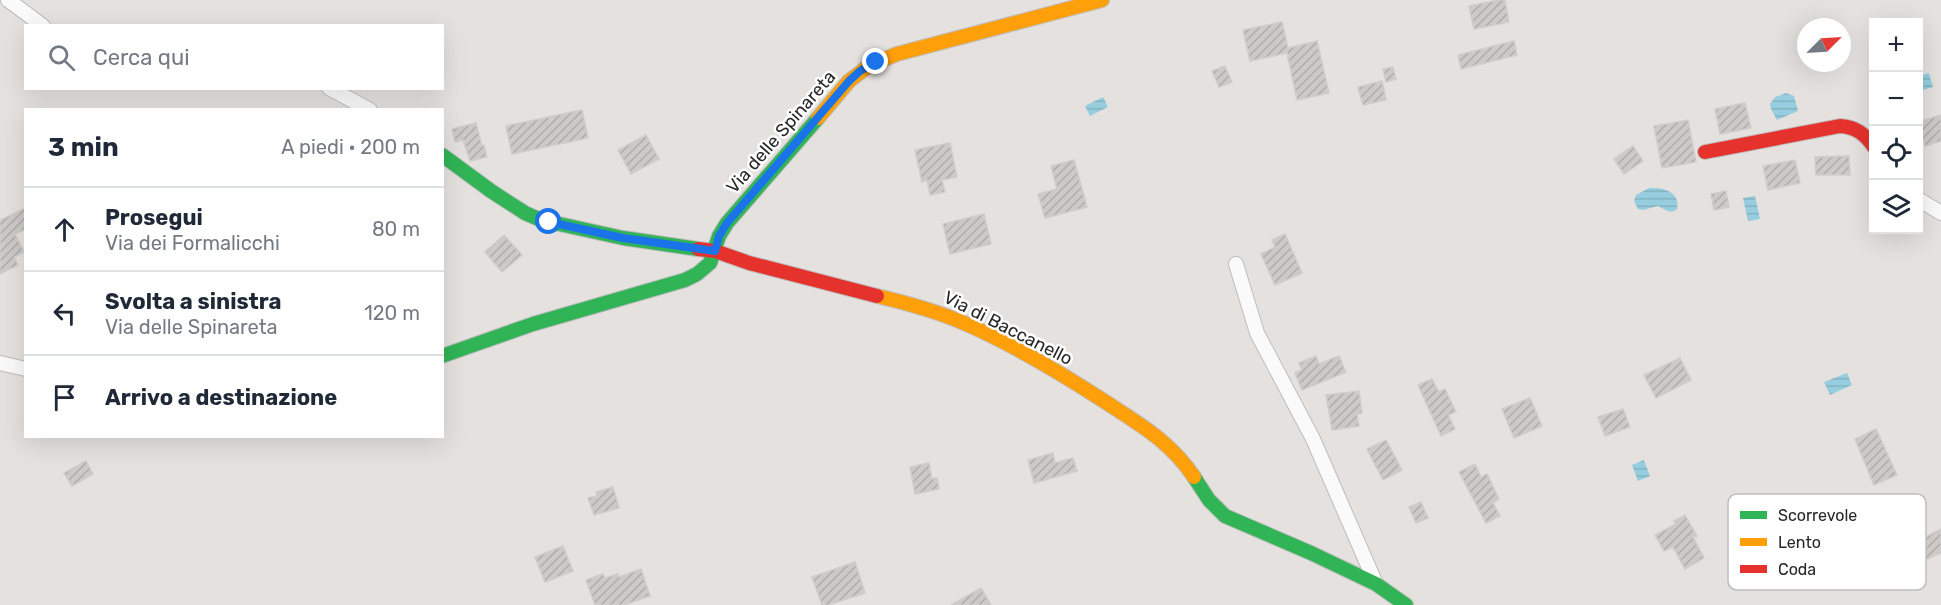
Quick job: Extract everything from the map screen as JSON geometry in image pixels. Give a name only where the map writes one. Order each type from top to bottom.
[{"type":"street","points":[[8,0],[40,24]]},
{"type":"street","name":"Via delle Spinareta","points":[[715,251],[719,236],[727,223],[860,71],[904,51],[1102,0]]},
{"type":"street","points":[[333,90],[366,108]]},
{"type":"street","points":[[1705,152],[1840,126],[1856,128],[1869,140]]},
{"type":"street","name":"Via di Baccanello","points":[[444,156],[491,191],[525,213],[541,220],[623,238],[715,251],[749,263],[933,310],[954,318],[1062,374],[1159,437],[1178,455],[1209,500],[1225,516],[1376,584],[1406,605]]},
{"type":"street","points":[[1923,203],[1941,213]]},
{"type":"street","points":[[444,355],[542,321],[685,280],[705,268],[715,251]]},
{"type":"street","points":[[1236,264],[1257,333],[1313,439],[1376,584]]},
{"type":"street","points":[[0,363],[24,369]]},
{"type":"water","points":[[1929,73],[1933,87],[1923,90],[1923,75]]},
{"type":"water","points":[[1786,93],[1794,96],[1798,111],[1777,120],[1770,104],[1775,97]]},
{"type":"water","points":[[1103,97],[1108,107],[1090,116],[1085,106]]},
{"type":"water","points":[[1649,188],[1660,188],[1674,195],[1678,203],[1677,209],[1670,211],[1658,206],[1638,209],[1634,201],[1636,195]]},
{"type":"water","points":[[1755,196],[1760,219],[1748,221],[1743,198]]},
{"type":"water","points":[[1847,373],[1852,385],[1830,395],[1824,382]]},
{"type":"water","points":[[1644,460],[1650,476],[1638,481],[1632,465]]},
{"type":"building","points":[[1505,0],[1509,22],[1474,29],[1469,6]]},
{"type":"building","points":[[1282,22],[1288,48],[1317,41],[1329,93],[1297,100],[1287,53],[1250,61],[1243,30]]},
{"type":"building","points":[[1514,41],[1517,55],[1461,69],[1458,55]]},
{"type":"building","points":[[1225,66],[1232,82],[1219,87],[1212,71]]},
{"type":"building","points":[[1393,67],[1396,79],[1386,82],[1383,69]]},
{"type":"building","points":[[1382,81],[1386,100],[1363,105],[1358,87]]},
{"type":"building","points":[[1745,103],[1751,128],[1720,134],[1715,109]]},
{"type":"building","points":[[582,110],[588,138],[512,154],[506,126]]},
{"type":"building","points":[[1941,115],[1941,141],[1925,146],[1923,120]]},
{"type":"building","points":[[1688,120],[1696,162],[1662,168],[1654,126]]},
{"type":"building","points":[[476,123],[487,157],[470,161],[463,140],[455,142],[452,129]]},
{"type":"building","points":[[646,135],[659,159],[631,174],[618,150]]},
{"type":"building","points":[[950,143],[957,177],[942,180],[945,192],[930,195],[927,180],[922,182],[915,150]]},
{"type":"building","points":[[1633,146],[1643,161],[1624,174],[1614,159]]},
{"type":"building","points":[[1849,156],[1850,175],[1816,175],[1815,157]]},
{"type":"building","points":[[1074,160],[1087,207],[1045,218],[1038,194],[1057,189],[1051,166]]},
{"type":"building","points":[[1795,160],[1800,183],[1768,190],[1763,166]]},
{"type":"building","points":[[1726,191],[1729,207],[1714,210],[1711,194]]},
{"type":"building","points":[[24,209],[24,230],[15,234],[24,252],[14,257],[18,265],[0,274],[0,220]]},
{"type":"building","points":[[984,214],[991,244],[950,254],[943,224]]},
{"type":"building","points":[[1285,234],[1302,273],[1275,285],[1261,254],[1275,247],[1272,240]]},
{"type":"building","points":[[504,235],[522,255],[502,272],[485,252]]},
{"type":"building","points":[[1316,356],[1319,364],[1339,356],[1346,372],[1302,390],[1295,373],[1302,370],[1299,363]]},
{"type":"building","points":[[1680,358],[1691,380],[1656,398],[1644,375]]},
{"type":"building","points":[[1432,379],[1439,392],[1445,389],[1456,412],[1448,415],[1455,429],[1441,436],[1418,385]]},
{"type":"building","points":[[1359,391],[1362,413],[1357,414],[1359,426],[1332,430],[1326,395]]},
{"type":"building","points":[[1530,398],[1542,426],[1514,438],[1502,409]]},
{"type":"building","points":[[1623,409],[1630,427],[1605,436],[1598,417]]},
{"type":"building","points":[[1876,429],[1897,475],[1874,485],[1855,439]]},
{"type":"building","points":[[1386,440],[1402,470],[1383,480],[1367,449]]},
{"type":"building","points":[[1053,453],[1055,463],[1073,458],[1077,471],[1034,483],[1028,460]]},
{"type":"building","points":[[86,461],[93,474],[72,486],[64,473]]},
{"type":"building","points":[[929,463],[932,479],[937,478],[939,489],[915,494],[910,467]]},
{"type":"building","points":[[1475,464],[1481,477],[1487,474],[1499,499],[1493,503],[1500,516],[1486,523],[1459,472]]},
{"type":"building","points":[[613,487],[619,508],[594,515],[588,498],[597,496],[596,492]]},
{"type":"building","points":[[1421,502],[1428,518],[1416,523],[1409,507]]},
{"type":"building","points":[[1685,515],[1697,536],[1693,537],[1704,558],[1685,569],[1673,547],[1664,551],[1655,535],[1676,524],[1674,521]]},
{"type":"building","points":[[1941,529],[1941,553],[1926,560],[1926,537]]},
{"type":"building","points":[[563,546],[573,571],[545,582],[535,557]]},
{"type":"building","points":[[855,562],[865,593],[822,605],[812,577]]},
{"type":"building","points":[[641,569],[650,596],[624,605],[595,605],[586,580],[603,574],[605,578],[618,574],[619,577]]},
{"type":"building","points":[[981,588],[991,605],[951,605]]},
{"type":"traffic: fast","points":[[444,355],[533,324],[685,280],[697,274],[710,263],[719,236],[727,223],[818,118]]},
{"type":"traffic: fast","points":[[444,156],[491,191],[525,213],[541,220],[623,238],[698,249]]},
{"type":"traffic: fast","points":[[1194,477],[1209,500],[1225,516],[1376,584],[1406,605]]},
{"type":"traffic: slow","points":[[818,118],[849,81],[870,65],[897,54],[1102,0]]},
{"type":"traffic: slow","points":[[877,296],[953,319],[1036,359],[1153,434],[1175,453],[1194,477]]},
{"type":"traffic: jam","points":[[1705,152],[1840,126],[1860,132],[1869,141]]},
{"type":"traffic: jam","points":[[698,249],[715,251],[749,263],[877,296]]},
{"type":"route","points":[[549,222],[623,238],[715,251],[719,236],[727,223],[849,81],[860,71],[876,62]]}]
